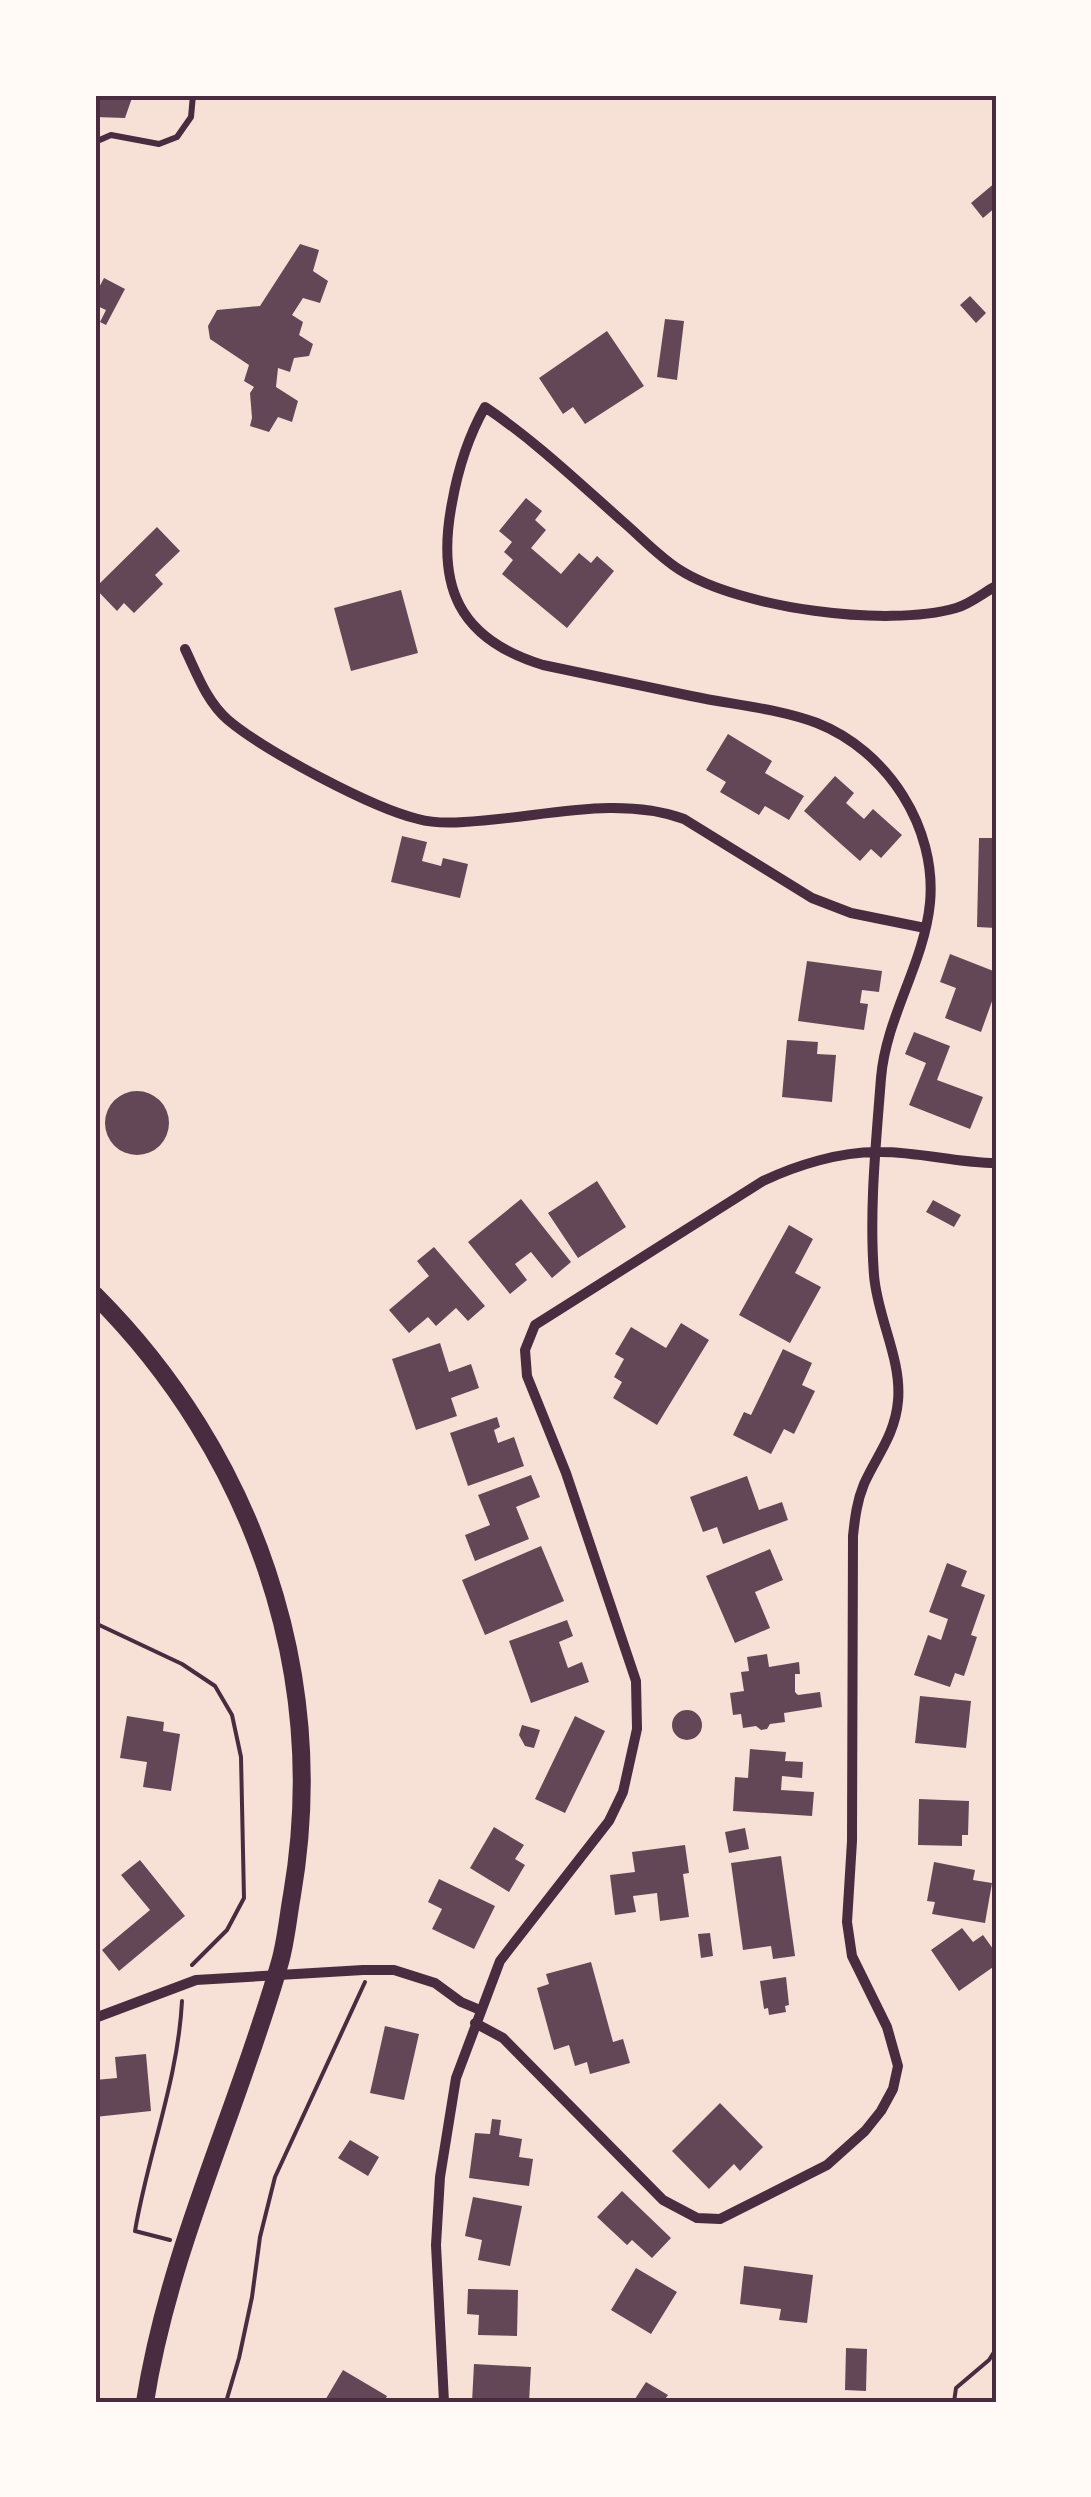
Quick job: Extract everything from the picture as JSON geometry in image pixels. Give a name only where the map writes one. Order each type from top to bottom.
[{"type":"main road","points":[[95,1295],[125,1325],[183,1397],[231,1481],[278,1606],[301,1721],[301,1842],[282,1958],[168,2291],[145,2402]]},
{"type":"street","points":[[475,2023],[503,2038],[663,2200],[698,2218],[720,2219],[827,2165],[866,2131],[893,2090],[898,2066],[894,2046],[852,1956],[846,1922],[852,1840],[856,1508],[865,1482],[894,1428],[899,1397],[874,1280],[871,1219],[881,1074],[888,1038],[925,928],[930,868],[917,818],[890,780],[844,736],[790,714],[543,665],[504,650],[485,636],[466,618],[446,565],[446,531],[470,434],[485,407],[522,432],[675,567],[708,587],[818,610],[915,616],[960,608],[996,586]]},
{"type":"street","points":[[186,648],[206,693],[227,719],[307,768],[384,808],[422,820],[462,822],[611,808],[664,812],[684,819],[812,898],[851,913],[925,928]]},
{"type":"street","points":[[444,2402],[436,2245],[440,2177],[456,2078],[500,1961],[608,1821],[623,1792],[638,1729],[636,1680],[566,1473],[527,1376],[524,1350],[536,1325],[790,1168],[878,1152],[996,1163]]},
{"type":"street","points":[[95,2018],[196,1980],[366,1970],[394,1970],[435,1984],[480,2010]]},
{"type":"lane","points":[[95,142],[111,135],[159,144],[177,137],[191,117],[193,95]]},
{"type":"path","points":[[95,1623],[182,1664],[215,1686],[232,1715],[240,1757],[244,1898],[227,1930],[186,1970],[173,2078],[150,2158],[135,2231],[184,2244]]},
{"type":"path","points":[[226,2402],[242,2343],[260,2237],[275,2177],[366,1970]]},
{"type":"path","points":[[954,2402],[956,2388],[996,2349]]},
{"type":"building","points":[[95,95],[133,95],[125,118],[95,117]]},
{"type":"building","points":[[996,182],[996,207],[983,218],[971,203]]},
{"type":"building","points":[[300,244],[319,250],[313,271],[328,281],[320,303],[303,298],[292,315],[303,322],[299,335],[313,344],[309,356],[294,358],[290,372],[278,368],[276,387],[298,401],[292,422],[278,417],[269,432],[250,426],[250,393],[254,387],[244,381],[249,365],[210,339],[208,326],[217,310],[260,306]]},
{"type":"building","points":[[104,278],[125,289],[106,325],[100,322],[106,310],[95,305],[95,295]]},
{"type":"building","points":[[970,296],[986,313],[976,323],[960,305]]},
{"type":"building","points":[[665,319],[684,321],[677,380],[657,377]]},
{"type":"building","points":[[607,331],[644,386],[585,424],[573,407],[563,414],[539,378]]},
{"type":"building","points":[[526,498],[542,511],[535,520],[546,530],[531,548],[561,574],[579,553],[591,563],[597,556],[614,571],[567,628],[502,574],[513,560],[504,552],[512,542],[499,531]]},
{"type":"building","points":[[157,527],[180,551],[155,575],[163,584],[134,613],[124,603],[117,611],[95,588]]},
{"type":"building","points":[[401,590],[418,653],[351,671],[334,608]]},
{"type":"building","points":[[728,734],[772,761],[765,773],[804,796],[789,820],[765,806],[759,815],[720,792],[726,782],[706,770]]},
{"type":"building","points":[[835,776],[854,793],[846,803],[864,819],[873,809],[902,835],[881,858],[871,849],[860,861],[804,811]]},
{"type":"building","points":[[402,836],[427,842],[422,861],[441,866],[443,858],[468,864],[460,898],[391,882]]},
{"type":"building","points":[[979,838],[996,838],[996,928],[977,927]]},
{"type":"building","points":[[950,954],[996,972],[996,990],[981,1032],[945,1018],[956,988],[940,982]]},
{"type":"building","points":[[807,961],[882,971],[879,992],[862,990],[860,1003],[868,1004],[864,1030],[798,1021]]},
{"type":"building","points":[[914,1032],[950,1046],[937,1080],[983,1097],[970,1129],[909,1105],[926,1063],[905,1054]]},
{"type":"building","points":[[787,1040],[818,1042],[817,1054],[836,1055],[832,1102],[782,1097]]},
{"type":"building","points":[[137,1091],[160,1100],[169,1123],[160,1146],[137,1155],[114,1146],[105,1123],[114,1100]]},
{"type":"building","points":[[597,1181],[626,1227],[578,1258],[548,1213]]},
{"type":"building","points":[[521,1199],[571,1262],[552,1278],[531,1252],[515,1264],[527,1280],[510,1294],[468,1242]]},
{"type":"building","points":[[933,1200],[961,1215],[954,1227],[926,1212]]},
{"type":"building","points":[[789,1225],[813,1239],[795,1273],[821,1287],[790,1343],[739,1315]]},
{"type":"building","points":[[434,1247],[485,1306],[468,1321],[456,1308],[436,1326],[428,1317],[409,1333],[389,1310],[429,1276],[417,1261]]},
{"type":"building","points":[[681,1323],[709,1340],[657,1425],[613,1398],[622,1382],[614,1377],[624,1359],[615,1354],[631,1327],[666,1348]]},
{"type":"building","points":[[440,1343],[449,1372],[471,1364],[479,1388],[451,1398],[457,1416],[416,1430],[392,1359]]},
{"type":"building","points":[[783,1349],[812,1363],[802,1385],[815,1391],[794,1434],[784,1429],[771,1454],[733,1435],[744,1412],[751,1415]]},
{"type":"building","points":[[497,1417],[500,1427],[494,1430],[498,1443],[514,1437],[524,1466],[468,1486],[450,1433]]},
{"type":"building","points":[[531,1475],[540,1497],[516,1507],[529,1539],[475,1561],[465,1535],[490,1525],[478,1495]]},
{"type":"building","points":[[747,1476],[759,1510],[782,1502],[788,1520],[723,1544],[717,1527],[703,1532],[690,1497]]},
{"type":"building","points":[[541,1546],[564,1601],[485,1635],[462,1580]]},
{"type":"building","points":[[770,1549],[783,1580],[755,1592],[770,1628],[735,1643],[706,1576]]},
{"type":"building","points":[[947,1563],[967,1571],[961,1586],[985,1595],[971,1635],[977,1637],[964,1676],[955,1673],[950,1687],[914,1675],[928,1635],[941,1640],[948,1619],[929,1612]]},
{"type":"building","points":[[567,1620],[573,1636],[559,1642],[568,1668],[582,1662],[589,1682],[531,1703],[509,1641]]},
{"type":"building","points":[[767,1654],[769,1667],[799,1662],[795,1692],[820,1692],[822,1707],[784,1713],[785,1722],[770,1724],[767,1729],[743,1728],[741,1714],[733,1715],[730,1693],[744,1691],[741,1672],[749,1671],[747,1657]]},
{"type":"building","points":[[920,1696],[971,1701],[966,1748],[915,1743]]},
{"type":"building","points":[[687,1710],[701,1719],[702,1725],[693,1739],[687,1740],[673,1731],[672,1725],[681,1711]]},
{"type":"building","points":[[127,1716],[164,1722],[163,1731],[180,1734],[171,1791],[143,1787],[147,1762],[120,1758]]},
{"type":"building","points":[[575,1716],[605,1731],[565,1813],[535,1799]]},
{"type":"building","points":[[522,1725],[540,1730],[534,1748],[525,1746],[519,1735]]},
{"type":"building","points":[[750,1749],[786,1752],[785,1761],[803,1762],[802,1778],[782,1776],[781,1790],[814,1792],[812,1816],[733,1811],[735,1777],[748,1778]]},
{"type":"building","points":[[919,1799],[969,1801],[968,1835],[962,1835],[962,1846],[918,1845]]},
{"type":"building","points":[[494,1827],[524,1845],[515,1859],[525,1865],[509,1892],[470,1868]]},
{"type":"building","points":[[745,1828],[749,1849],[729,1853],[725,1832]]},
{"type":"building","points":[[685,1845],[689,1873],[683,1874],[689,1917],[660,1921],[657,1893],[633,1896],[636,1912],[615,1915],[610,1875],[635,1872],[632,1852]]},
{"type":"building","points":[[781,1856],[795,1956],[773,1959],[771,1946],[743,1950],[731,1863]]},
{"type":"building","points":[[140,1860],[185,1916],[119,1971],[102,1950],[150,1910],[121,1875]]},
{"type":"building","points":[[934,1862],[975,1870],[973,1880],[992,1883],[985,1923],[932,1914],[935,1902],[927,1901]]},
{"type":"building","points":[[439,1879],[495,1906],[474,1949],[432,1929],[442,1909],[428,1902]]},
{"type":"building","points":[[962,1928],[973,1942],[983,1935],[996,1953],[996,1965],[959,1991],[931,1950]]},
{"type":"building","points":[[710,1933],[713,1956],[701,1958],[698,1934]]},
{"type":"building","points":[[591,1962],[613,2042],[623,2039],[630,2063],[590,2074],[587,2062],[575,2066],[569,2045],[554,2050],[537,1988],[549,1984],[546,1974]]},
{"type":"building","points":[[786,1977],[786,2012],[769,2015],[768,2008],[764,2009],[760,1981]]},
{"type":"building","points":[[385,2026],[419,2034],[404,2100],[370,2093]]},
{"type":"building","points":[[146,2054],[151,2111],[95,2117],[95,2080],[117,2078],[115,2057]]},
{"type":"building","points":[[720,2103],[763,2147],[740,2171],[734,2164],[709,2189],[672,2151]]},
{"type":"building","points":[[492,2119],[501,2120],[499,2135],[522,2139],[519,2157],[533,2159],[529,2186],[469,2178],[475,2133],[490,2134]]},
{"type":"building","points":[[350,2140],[379,2157],[368,2176],[338,2158]]},
{"type":"building","points":[[622,2191],[671,2238],[652,2258],[632,2240],[627,2245],[597,2217]]},
{"type":"building","points":[[473,2197],[522,2206],[510,2266],[478,2260],[482,2240],[465,2236]]},
{"type":"building","points":[[744,2266],[813,2275],[807,2323],[779,2320],[781,2309],[740,2304]]},
{"type":"building","points":[[636,2268],[677,2292],[651,2334],[611,2310]]},
{"type":"building","points":[[468,2289],[518,2290],[517,2336],[478,2335],[479,2315],[467,2314]]},
{"type":"building","points":[[846,2348],[867,2349],[866,2391],[845,2390]]},
{"type":"building","points":[[474,2364],[531,2367],[529,2402],[472,2402]]},
{"type":"building","points":[[343,2370],[387,2396],[384,2402],[324,2402]]},
{"type":"building","points":[[646,2382],[668,2395],[663,2402],[633,2402]]}]
